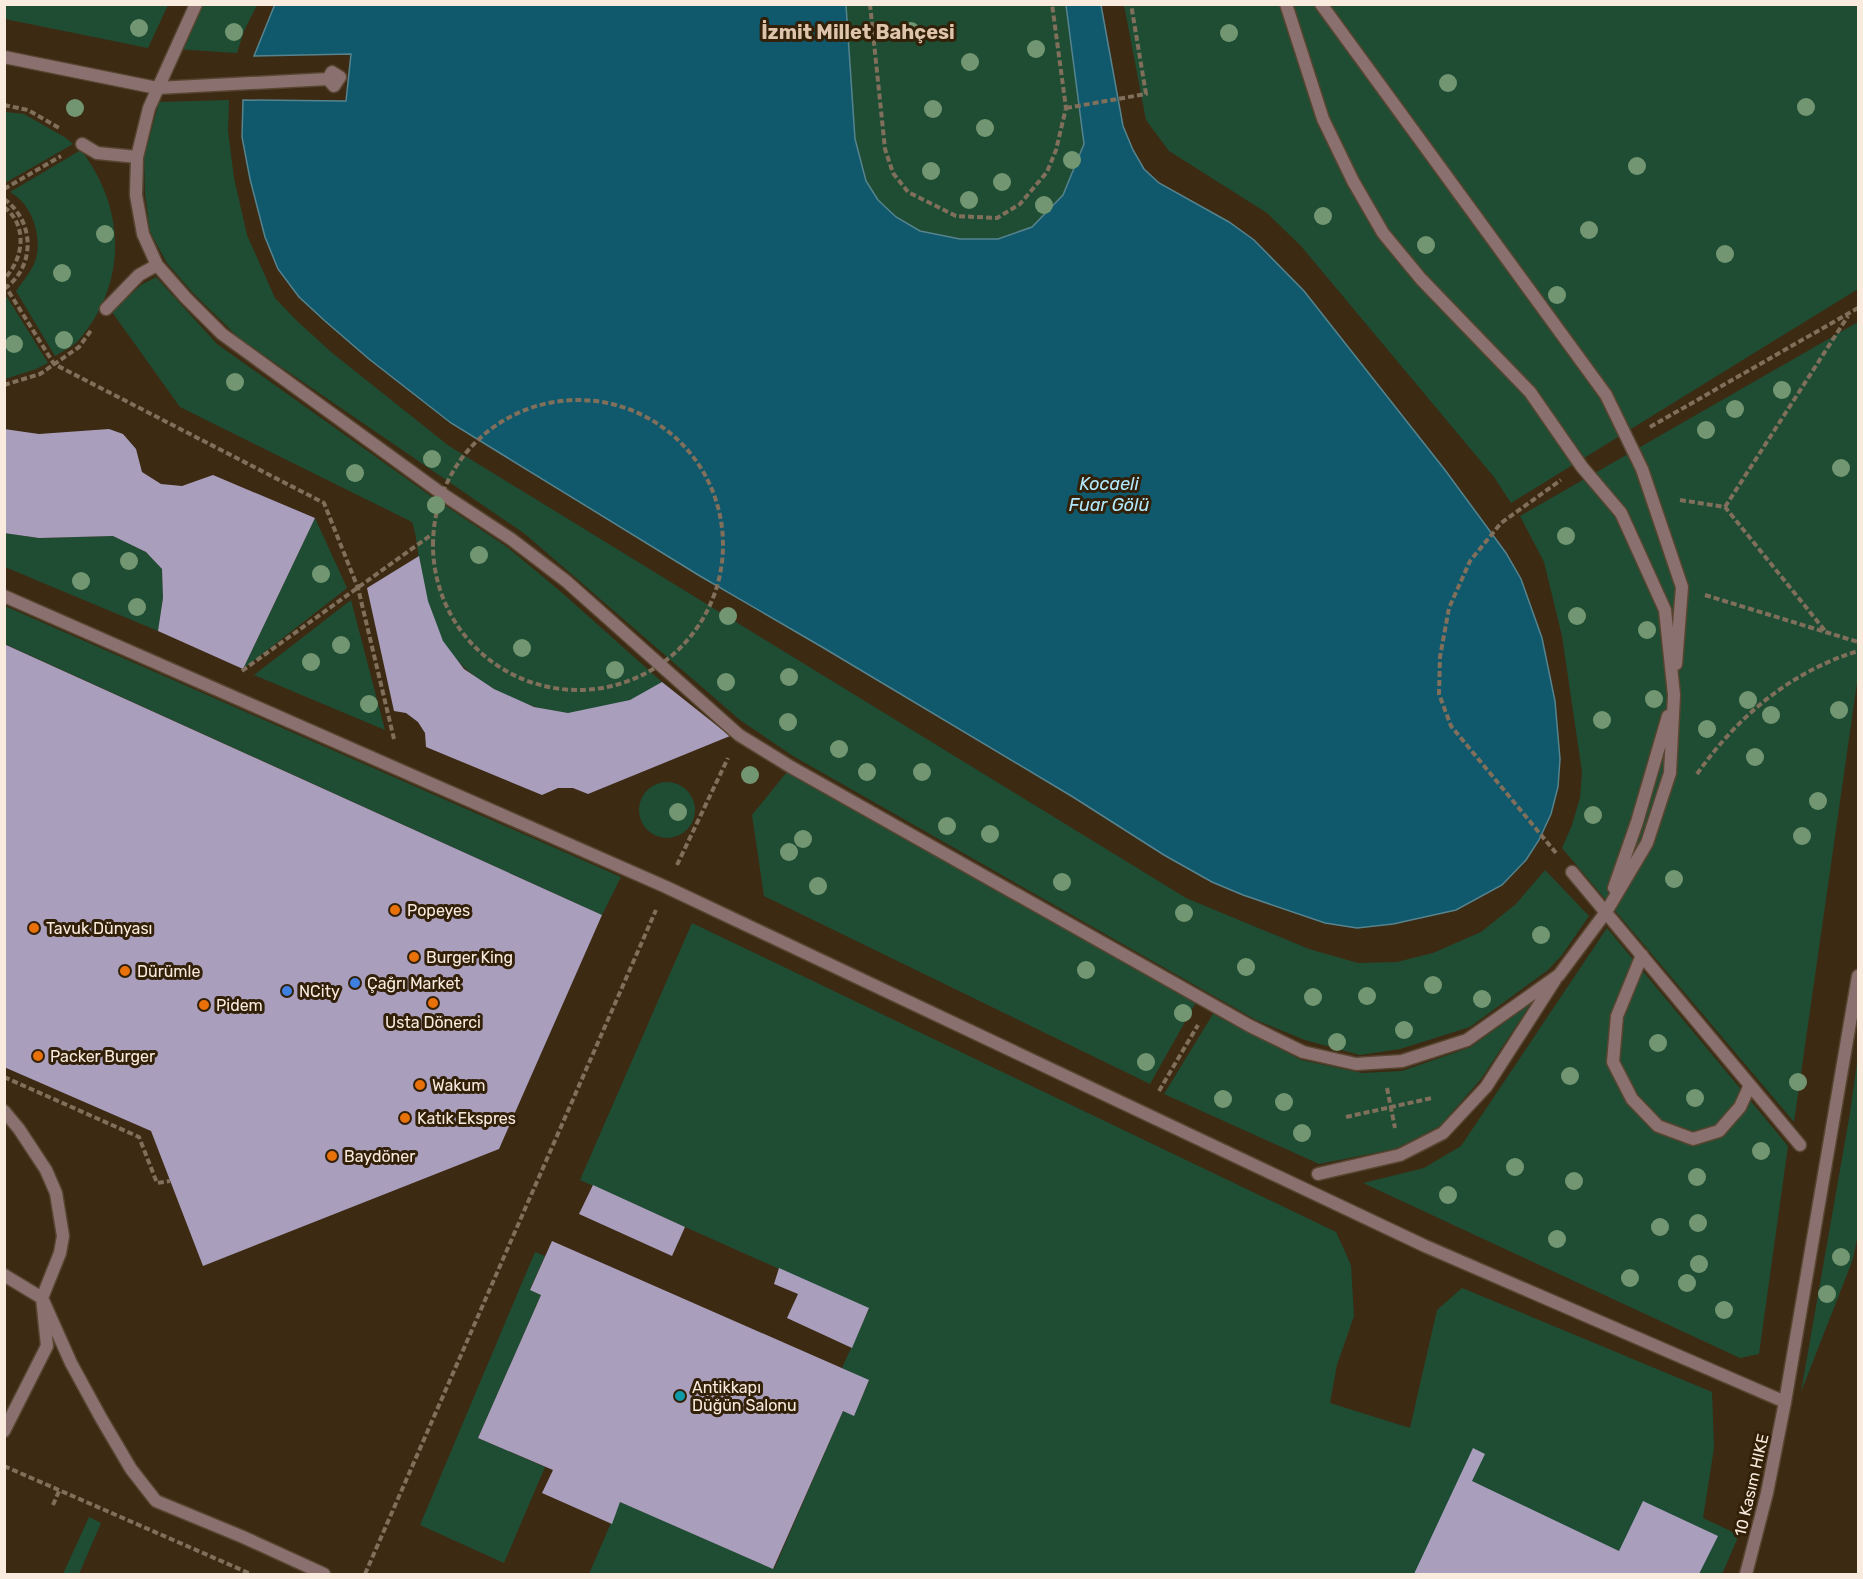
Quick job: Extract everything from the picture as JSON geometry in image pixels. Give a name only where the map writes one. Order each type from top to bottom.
[{"type":"street","points":[[196,4],[149,108],[137,157],[136,195],[143,234],[157,265],[222,334],[441,493],[512,539],[566,582],[739,735],[791,767],[1210,1004],[1303,1052],[1356,1064],[1402,1061],[1467,1040],[1559,975]]},
{"type":"street","points":[[1286,4],[1323,119],[1353,181],[1383,233],[1421,279],[1530,392],[1582,467],[1621,513],[1665,610],[1674,695],[1637,822],[1606,912]]},
{"type":"street","points":[[1318,1174],[1400,1155],[1443,1133],[1486,1087],[1559,975],[1606,912],[1647,843],[1670,773],[1682,587],[1642,470],[1606,395],[1321,4]]},
{"type":"street","points":[[4,57],[157,88],[327,79]]},
{"type":"street","points":[[82,144],[97,153],[137,157]]},
{"type":"street","points":[[106,309],[139,275],[157,265]]},
{"type":"street","points":[[4,596],[666,886],[1425,1246],[1785,1402]]},
{"type":"street","points":[[1572,872],[1800,1145]]},
{"type":"street","points":[[1642,956],[1617,1016],[1613,1062],[1632,1099],[1658,1126],[1693,1139],[1719,1131],[1740,1107],[1750,1085]]},
{"type":"street","name":"10 Kasım HIKE","points":[[1746,1575],[1767,1493],[1785,1402],[1858,976]]},
{"type":"street","points":[[4,1111],[20,1129],[46,1170],[56,1193],[63,1236],[60,1253],[42,1298],[46,1346],[4,1431]]},
{"type":"street","points":[[4,1275],[42,1298],[71,1363],[101,1418],[131,1469],[156,1501],[243,1537],[324,1575]]},
{"type":"path","points":[[870,4],[885,149],[893,173],[908,192],[956,216],[997,219],[1020,204],[1047,171],[1056,150],[1066,108],[1052,4]]},
{"type":"path","points":[[1066,108],[1146,94],[1131,4]]},
{"type":"path","points":[[4,105],[28,110],[70,134],[82,144],[4,189]]},
{"type":"path","points":[[4,199],[12,204],[24,220],[28,238],[27,258],[20,274],[6,287],[54,364],[324,503],[358,588],[395,744]]},
{"type":"path","points":[[4,207],[18,225],[21,241],[19,257],[13,271],[4,279]]},
{"type":"path","points":[[1628,440],[1858,308]]},
{"type":"path","points":[[4,385],[40,374],[79,347],[106,309]]},
{"type":"path","points":[[1725,507],[1849,314]]},
{"type":"path","points":[[598,399],[644,413],[682,441],[710,480],[723,526],[722,566],[710,606],[674,656],[631,681],[583,692],[535,686],[491,664],[456,628],[436,584],[431,535],[441,493],[464,455],[505,417],[550,401],[598,399]]},
{"type":"path","points":[[1572,872],[1451,726],[1439,694],[1440,657],[1449,608],[1470,561],[1502,523],[1582,467]]},
{"type":"path","points":[[1651,495],[1725,507],[1826,632]]},
{"type":"path","points":[[238,674],[431,535]]},
{"type":"path","points":[[1682,587],[1858,642]]},
{"type":"path","points":[[1694,778],[1714,750],[1759,704],[1804,672],[1858,651]]},
{"type":"path","points":[[365,1575],[666,886],[739,735]]},
{"type":"path","points":[[1154,1098],[1210,1004]]},
{"type":"path","points":[[1382,1062],[1400,1155]]},
{"type":"path","points":[[4,1077],[139,1137],[157,1183],[170,1181]]},
{"type":"path","points":[[1346,1117],[1432,1098]]},
{"type":"path","points":[[4,1466],[250,1575]]},
{"type":"path","points":[[53,1505],[60,1491]]},
{"type":"green space","points":[[20,4],[168,5],[148,48],[5,19],[5,5],[19,6]]},
{"type":"green space","points":[[196,5],[257,5],[244,31],[237,53],[175,49]]},
{"type":"green space","points":[[846,5],[1066,5],[1084,144],[1063,195],[1032,227],[998,239],[960,239],[920,231],[896,217],[878,200],[866,181],[855,139]]},
{"type":"green space","points":[[1124,5],[1858,5],[1858,289],[1511,503],[1494,477],[1301,246],[1267,213],[1169,151],[1146,120]]},
{"type":"green space","points":[[229,100],[228,131],[234,178],[247,235],[275,298],[331,352],[449,446],[1186,898],[1309,949],[1358,963],[1397,962],[1433,953],[1481,932],[1516,904],[1545,870],[1589,916],[1562,955],[1548,970],[1470,1027],[1400,1049],[1360,1055],[1305,1040],[1256,1020],[793,756],[740,720],[525,534],[240,339],[192,292],[167,263],[150,232],[145,193],[144,157],[159,102]]},
{"type":"green space","points":[[5,112],[24,114],[73,144],[5,183]]},
{"type":"green space","points":[[81,150],[96,173],[107,197],[113,221],[115,246],[113,271],[106,295],[94,319],[78,341],[55,356],[16,291],[36,259],[38,240],[34,221],[29,212],[18,197],[10,192]]},
{"type":"green space","points":[[156,277],[217,344],[428,494],[507,547],[662,682],[629,701],[567,713],[550,711],[514,699],[497,691],[466,669],[443,642],[432,617],[412,522],[180,407],[112,312],[141,285]]},
{"type":"green space","points":[[7,297],[48,363],[5,379],[4,298]]},
{"type":"green space","points":[[1858,322],[1858,676],[1794,1122],[1562,848],[1580,798],[1582,772],[1562,636],[1544,562],[1520,516]]},
{"type":"green space","points":[[315,518],[347,588],[243,669]]},
{"type":"green space","points":[[5,533],[39,538],[113,536],[146,552],[162,569],[163,598],[158,631],[5,567]]},
{"type":"green space","points":[[351,600],[385,730],[254,675]]},
{"type":"green space","points":[[5,606],[621,877],[602,915],[5,644]]},
{"type":"green space","points":[[791,767],[1199,997],[1150,1084],[764,896],[752,815]]},
{"type":"green space","points":[[667,782],[678,784],[687,790],[693,799],[695,810],[693,821],[687,830],[678,836],[667,838],[656,836],[647,830],[641,821],[639,810],[641,799],[647,790],[656,784]]},
{"type":"green space","points":[[692,923],[1336,1232],[1351,1265],[1354,1316],[1337,1365],[1330,1403],[1410,1428],[1437,1310],[1462,1288],[1712,1392],[1714,1448],[1703,1518],[1739,1535],[1722,1574],[589,1574],[620,1502],[774,1569],[843,1411],[854,1415],[869,1381],[842,1368],[869,1309],[580,1180]]},
{"type":"green space","points":[[1607,928],[1788,1146],[1759,1354],[1740,1358],[1363,1183],[1424,1168],[1461,1146]]},
{"type":"green space","points":[[1532,1002],[1481,1079],[1440,1126],[1395,1149],[1319,1164],[1164,1094],[1213,1014],[1301,1060],[1362,1073],[1402,1071],[1471,1047]]},
{"type":"green space","points":[[1858,1055],[1858,1234],[1853,1259],[1801,1392],[1850,1113]]},
{"type":"green space","points":[[535,1252],[545,1256],[530,1289],[541,1295],[478,1438],[545,1467],[504,1563],[420,1525]]},
{"type":"green space","points":[[89,1517],[101,1523],[79,1574],[63,1574]]},
{"type":"water","name":"Kocaeli Fuar Gölü","points":[[275,4],[846,5],[855,139],[866,181],[878,200],[896,217],[920,231],[960,239],[998,239],[1032,227],[1063,195],[1084,144],[1066,5],[1101,5],[1123,126],[1144,169],[1159,183],[1229,222],[1254,240],[1304,291],[1445,470],[1506,553],[1521,579],[1542,638],[1555,701],[1560,759],[1558,787],[1551,814],[1539,840],[1526,860],[1502,885],[1456,910],[1393,924],[1357,928],[1325,923],[1243,895],[1212,882],[1164,855],[1073,797],[700,576],[451,423],[369,359],[325,321],[299,297],[278,269],[265,237],[250,179],[242,137],[243,100],[346,101],[351,54],[254,56]]},
{"type":"building","points":[[4,429],[39,434],[109,429],[123,434],[136,449],[142,472],[161,484],[182,486],[213,475],[315,518],[243,669],[158,631],[163,598],[162,569],[146,552],[113,536],[39,538],[4,533]]},
{"type":"building","points":[[419,556],[428,601],[443,641],[464,669],[494,689],[534,707],[568,713],[630,700],[662,682],[730,736],[588,794],[573,788],[558,788],[542,795],[426,747],[425,733],[418,722],[406,713],[394,711],[367,588]]},
{"type":"building","name":"NCity","points":[[4,644],[602,915],[499,1149],[203,1266],[151,1131],[4,1067]]},
{"type":"building","points":[[593,1185],[685,1227],[672,1256],[579,1214]]},
{"type":"building","name":"Antikkapı Düğün Salonu","points":[[552,1241],[869,1380],[854,1416],[843,1411],[773,1569],[620,1502],[612,1524],[542,1493],[553,1470],[478,1438],[541,1295],[530,1290]]},
{"type":"building","points":[[779,1268],[869,1308],[852,1348],[787,1318],[798,1294],[774,1284]]},
{"type":"building","points":[[1473,1448],[1485,1454],[1472,1481],[1619,1551],[1643,1501],[1718,1536],[1699,1574],[1414,1574]]},
{"type":"place","name":"Popeyes","points":[[395,910]]},
{"type":"place","name":"Tavuk Dünyası","points":[[34,928]]},
{"type":"place","name":"Burger King","points":[[414,957]]},
{"type":"place","name":"Dürümle","points":[[125,971]]},
{"type":"place","name":"Çağrı Market","points":[[355,983]]},
{"type":"place","name":"NCity","points":[[287,991]]},
{"type":"place","name":"Usta Dönerci","points":[[433,1003]]},
{"type":"place","name":"Pidem","points":[[204,1005]]},
{"type":"place","name":"Packer Burger","points":[[38,1056]]},
{"type":"place","name":"Wakum","points":[[420,1085]]},
{"type":"place","name":"Katık Ekspres","points":[[405,1118]]},
{"type":"place","name":"Baydöner","points":[[332,1156]]},
{"type":"place","name":"Antikkapı Düğün Salonu","points":[[680,1396]]},
{"type":"district","name":"İzmit Millet Bahçesi","points":[[858,32]]}]
